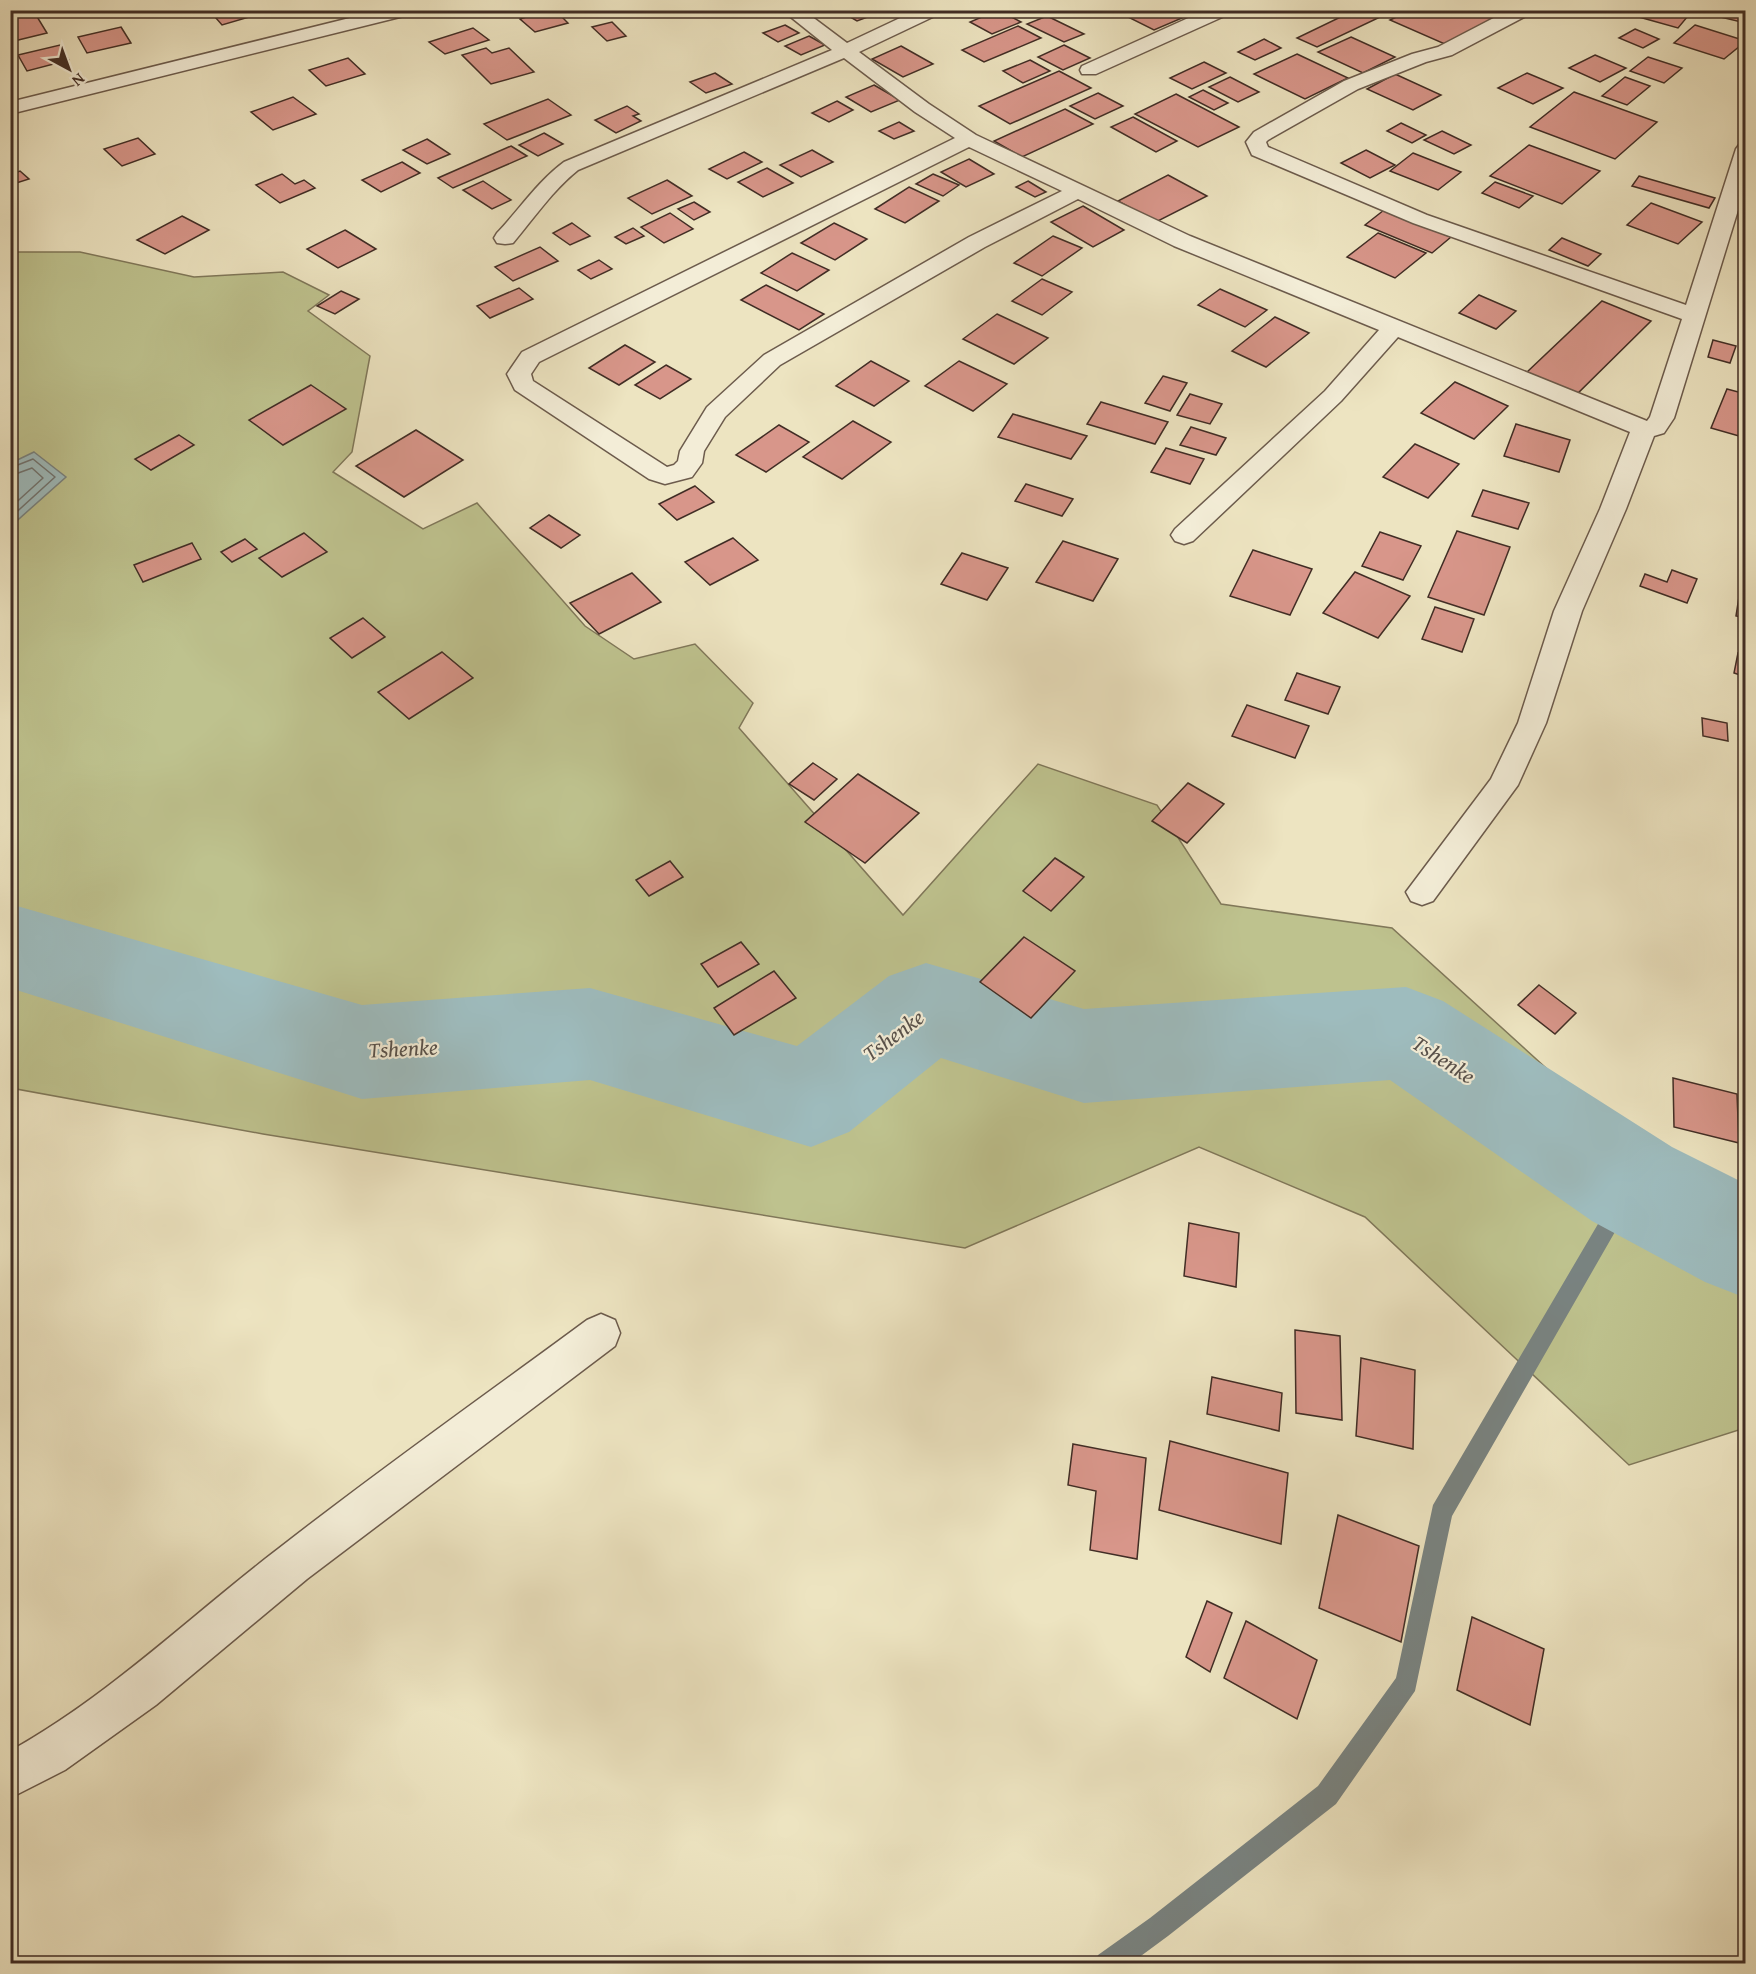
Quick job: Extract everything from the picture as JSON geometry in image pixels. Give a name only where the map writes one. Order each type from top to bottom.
[{"type":"street","points":[[10,108],[406,10]]},
{"type":"street","points":[[791,10],[922,108],[969,139],[1182,241],[1644,429],[1655,428],[1662,418],[1693,315],[1737,206],[1746,149]]},
{"type":"street","points":[[505,238],[537,203],[553,180],[571,166],[844,51],[933,10]]},
{"type":"street","points":[[1089,70],[1223,10]]},
{"type":"street","points":[[1524,10],[1444,51],[1419,57],[1351,85],[1261,136],[1256,142],[1259,151],[1420,219],[1693,315]]},
{"type":"street","points":[[969,139],[530,357],[519,374],[523,385],[658,473],[674,476],[690,463],[692,451],[716,412],[772,360],[957,253],[1078,191]]},
{"type":"street","points":[[1184,535],[1332,396],[1394,327]]},
{"type":"street","points":[[1422,892],[1503,785],[1532,723],[1568,611],[1613,509],[1644,429]]},
{"type":"street","points":[[10,1776],[49,1754],[141,1690],[292,1564],[601,1333]]},
{"type":"green space","points":[[10,252],[80,252],[194,277],[283,272],[329,295],[308,311],[370,356],[352,452],[333,472],[423,529],[477,503],[585,626],[634,659],[695,644],[753,703],[739,728],[903,915],[1038,764],[1157,805],[1221,904],[1392,928],[1611,1127],[1745,1195],[1745,1428],[1629,1465],[1365,1217],[1199,1147],[965,1248],[263,1134],[11,1088]]},
{"type":"water","points":[[34,452],[66,477],[11,526],[11,463]]},
{"type":"building","points":[[19,10],[33,10],[47,33],[10,42],[10,13]]},
{"type":"building","points":[[209,10],[252,10],[256,15],[222,25]]},
{"type":"building","points":[[555,10],[568,23],[535,32],[520,19]]},
{"type":"building","points":[[838,10],[884,10],[884,11],[857,21]]},
{"type":"building","points":[[998,10],[1021,22],[992,34],[970,22]]},
{"type":"building","points":[[1122,10],[1194,10],[1196,12],[1154,30],[1118,12]]},
{"type":"building","points":[[1355,10],[1361,10],[1378,18],[1317,47],[1297,38]]},
{"type":"building","points":[[1411,10],[1483,10],[1501,18],[1447,45],[1390,20]]},
{"type":"building","points":[[1644,10],[1693,10],[1678,28],[1639,17]]},
{"type":"building","points":[[1710,10],[1746,10],[1746,14],[1741,22],[1708,14]]},
{"type":"building","points":[[1047,16],[1084,34],[1064,42],[1027,24]]},
{"type":"building","points":[[612,22],[626,36],[607,41],[592,27]]},
{"type":"building","points":[[785,25],[799,33],[778,42],[763,33]]},
{"type":"building","points":[[1695,25],[1746,41],[1724,59],[1674,43]]},
{"type":"building","points":[[1018,26],[1041,38],[984,62],[962,50]]},
{"type":"building","points":[[121,27],[131,43],[87,53],[78,37]]},
{"type":"building","points":[[473,28],[489,40],[445,54],[429,42]]},
{"type":"building","points":[[1635,29],[1659,39],[1643,48],[1619,38]]},
{"type":"building","points":[[809,36],[825,45],[801,55],[785,46]]},
{"type":"building","points":[[1351,37],[1395,57],[1363,73],[1318,52]]},
{"type":"building","points":[[1264,39],[1281,48],[1255,60],[1238,52]]},
{"type":"building","points":[[60,45],[69,60],[27,71],[18,55]]},
{"type":"building","points":[[1064,45],[1090,58],[1063,70],[1038,57]]},
{"type":"building","points":[[901,46],[933,64],[903,77],[872,59]]},
{"type":"building","points":[[486,48],[492,53],[509,48],[534,72],[491,84],[462,55]]},
{"type":"building","points":[[1297,54],[1348,78],[1305,99],[1254,74]]},
{"type":"building","points":[[1595,55],[1626,68],[1600,82],[1569,68]]},
{"type":"building","points":[[1648,57],[1682,68],[1664,83],[1630,71]]},
{"type":"building","points":[[348,58],[365,74],[326,86],[309,70]]},
{"type":"building","points":[[1030,60],[1050,71],[1023,83],[1003,71]]},
{"type":"building","points":[[1204,62],[1226,73],[1192,89],[1170,78]]},
{"type":"building","points":[[1059,71],[1091,88],[1010,124],[979,106]]},
{"type":"building","points":[[715,73],[732,84],[706,93],[690,82]]},
{"type":"building","points":[[1527,73],[1563,88],[1533,104],[1498,88]]},
{"type":"building","points":[[1395,74],[1441,95],[1413,110],[1367,89]]},
{"type":"building","points":[[1230,77],[1259,92],[1238,102],[1209,87]]},
{"type":"building","points":[[1625,77],[1650,86],[1627,105],[1602,96]]},
{"type":"building","points":[[874,85],[900,100],[871,112],[846,97]]},
{"type":"building","points":[[1203,90],[1228,103],[1214,110],[1189,97]]},
{"type":"building","points":[[1574,92],[1657,122],[1615,159],[1530,127]]},
{"type":"building","points":[[1098,93],[1123,106],[1095,119],[1070,106]]},
{"type":"building","points":[[1176,94],[1239,127],[1198,147],[1135,114]]},
{"type":"building","points":[[293,97],[316,114],[273,130],[251,112]]},
{"type":"building","points":[[548,99],[571,115],[507,140],[484,124]]},
{"type":"building","points":[[837,101],[853,110],[829,122],[812,113]]},
{"type":"building","points":[[627,106],[639,114],[633,116],[641,121],[616,133],[595,120]]},
{"type":"building","points":[[1065,109],[1093,124],[1022,157],[994,141]]},
{"type":"building","points":[[1133,117],[1177,141],[1156,152],[1111,127]]},
{"type":"building","points":[[899,122],[914,131],[894,139],[879,131]]},
{"type":"building","points":[[1401,123],[1426,135],[1412,143],[1387,131]]},
{"type":"building","points":[[1442,131],[1471,145],[1454,154],[1424,140]]},
{"type":"building","points":[[544,133],[563,144],[538,156],[519,145]]},
{"type":"building","points":[[138,138],[155,154],[122,166],[104,149]]},
{"type":"building","points":[[427,139],[450,154],[427,164],[403,150]]},
{"type":"building","points":[[1529,145],[1600,171],[1562,204],[1490,176]]},
{"type":"building","points":[[511,146],[527,156],[453,188],[438,178]]},
{"type":"building","points":[[812,150],[833,162],[801,177],[780,165]]},
{"type":"building","points":[[1366,150],[1395,165],[1370,178],[1341,163]]},
{"type":"building","points":[[744,152],[762,162],[727,179],[709,169]]},
{"type":"building","points":[[1413,153],[1461,172],[1438,190],[1390,171]]},
{"type":"building","points":[[969,159],[994,174],[966,187],[941,172]]},
{"type":"building","points":[[402,162],[420,173],[381,192],[362,180]]},
{"type":"building","points":[[767,168],[793,183],[763,197],[738,182]]},
{"type":"building","points":[[20,171],[29,179],[10,185],[10,175]]},
{"type":"building","points":[[282,174],[295,184],[304,180],[315,188],[280,203],[256,185]]},
{"type":"building","points":[[933,174],[959,185],[943,196],[916,184]]},
{"type":"building","points":[[1168,175],[1207,196],[1156,222],[1118,201]]},
{"type":"building","points":[[1639,176],[1715,198],[1709,208],[1632,186]]},
{"type":"building","points":[[667,180],[692,196],[652,214],[628,198]]},
{"type":"building","points":[[483,181],[511,200],[492,209],[463,190]]},
{"type":"building","points":[[1028,181],[1046,192],[1035,197],[1016,187]]},
{"type":"building","points":[[1495,182],[1533,196],[1519,208],[1482,193]]},
{"type":"building","points":[[909,187],[939,201],[905,223],[875,209]]},
{"type":"building","points":[[694,202],[710,212],[694,220],[678,209]]},
{"type":"building","points":[[1651,203],[1702,222],[1678,244],[1627,225]]},
{"type":"building","points":[[1083,206],[1124,230],[1093,247],[1051,222]]},
{"type":"building","points":[[1384,210],[1451,237],[1432,253],[1365,225]]},
{"type":"building","points":[[670,213],[693,229],[664,243],[641,227]]},
{"type":"building","points":[[182,216],[209,230],[165,254],[137,240]]},
{"type":"building","points":[[572,223],[590,236],[570,245],[553,233]]},
{"type":"building","points":[[834,223],[867,239],[835,260],[801,243]]},
{"type":"building","points":[[633,228],[644,236],[626,244],[615,237]]},
{"type":"building","points":[[345,230],[376,249],[338,268],[307,249]]},
{"type":"building","points":[[1378,233],[1426,253],[1395,278],[1347,257]]},
{"type":"building","points":[[1053,236],[1082,248],[1042,276],[1014,263]]},
{"type":"building","points":[[1562,238],[1601,254],[1588,266],[1549,250]]},
{"type":"building","points":[[540,247],[558,261],[513,281],[495,267]]},
{"type":"building","points":[[792,253],[829,270],[797,291],[761,273]]},
{"type":"building","points":[[599,260],[612,269],[591,279],[578,270]]},
{"type":"building","points":[[1042,279],[1072,292],[1042,315],[1012,301]]},
{"type":"building","points":[[766,285],[824,314],[799,330],[741,300]]},
{"type":"building","points":[[519,288],[533,299],[490,318],[477,306]]},
{"type":"building","points":[[1220,289],[1267,310],[1245,327],[1198,305]]},
{"type":"building","points":[[341,291],[359,299],[335,314],[317,306]]},
{"type":"building","points":[[1479,295],[1516,311],[1496,329],[1459,313]]},
{"type":"building","points":[[1602,301],[1651,321],[1576,395],[1526,373]]},
{"type":"building","points":[[997,314],[1048,338],[1014,364],[963,339]]},
{"type":"building","points":[[1275,317],[1309,333],[1266,367],[1232,351]]},
{"type":"building","points":[[1713,340],[1736,346],[1730,363],[1708,357]]},
{"type":"building","points":[[625,345],[655,362],[619,385],[589,368]]},
{"type":"building","points":[[871,361],[909,381],[874,406],[836,386]]},
{"type":"building","points":[[959,361],[1007,384],[973,411],[925,386]]},
{"type":"building","points":[[666,365],[691,379],[660,399],[635,385]]},
{"type":"building","points":[[1163,376],[1187,383],[1170,411],[1145,403]]},
{"type":"building","points":[[1455,382],[1508,406],[1474,439],[1421,413]]},
{"type":"building","points":[[311,385],[346,409],[283,445],[249,420]]},
{"type":"building","points":[[1727,389],[1746,394],[1746,438],[1711,428]]},
{"type":"building","points":[[1190,394],[1222,404],[1210,424],[1177,415]]},
{"type":"building","points":[[1101,402],[1168,422],[1155,444],[1087,424]]},
{"type":"building","points":[[1013,414],[1087,436],[1071,459],[998,437]]},
{"type":"building","points":[[853,421],[891,442],[842,479],[803,457]]},
{"type":"building","points":[[1516,424],[1570,440],[1559,472],[1504,456]]},
{"type":"building","points":[[779,425],[809,442],[766,472],[736,455]]},
{"type":"building","points":[[1191,427],[1226,438],[1216,455],[1180,445]]},
{"type":"building","points":[[416,430],[463,460],[404,497],[356,466]]},
{"type":"building","points":[[179,435],[194,445],[151,470],[135,459]]},
{"type":"building","points":[[1415,444],[1459,464],[1428,498],[1383,477]]},
{"type":"building","points":[[1166,448],[1204,459],[1190,484],[1151,472]]},
{"type":"building","points":[[1026,484],[1073,499],[1062,516],[1015,501]]},
{"type":"building","points":[[695,486],[714,502],[677,520],[659,504]]},
{"type":"building","points":[[1483,490],[1529,503],[1518,529],[1472,516]]},
{"type":"building","points":[[549,515],[580,535],[561,548],[530,528]]},
{"type":"building","points":[[1457,531],[1510,547],[1484,615],[1428,597]]},
{"type":"building","points":[[1380,532],[1421,546],[1403,580],[1362,566]]},
{"type":"building","points":[[304,533],[327,552],[282,577],[259,558]]},
{"type":"building","points":[[733,538],[758,560],[710,585],[685,562]]},
{"type":"building","points":[[245,539],[257,549],[232,562],[221,552]]},
{"type":"building","points":[[1063,541],[1118,559],[1093,601],[1036,582]]},
{"type":"building","points":[[192,543],[201,559],[143,582],[134,565]]},
{"type":"building","points":[[1253,550],[1312,569],[1290,615],[1230,596]]},
{"type":"building","points":[[962,553],[1008,568],[987,600],[941,584]]},
{"type":"building","points":[[1672,570],[1697,579],[1687,603],[1640,586],[1645,574],[1667,582]]},
{"type":"building","points":[[1355,572],[1410,596],[1378,638],[1323,613]]},
{"type":"building","points":[[632,573],[661,602],[599,634],[570,603]]},
{"type":"building","points":[[1742,578],[1746,579],[1746,618],[1736,616]]},
{"type":"building","points":[[1435,607],[1474,619],[1462,652],[1422,639]]},
{"type":"building","points":[[363,618],[385,637],[352,658],[330,638]]},
{"type":"building","points":[[442,652],[473,678],[409,719],[378,692]]},
{"type":"building","points":[[1738,653],[1746,655],[1746,677],[1734,673]]},
{"type":"building","points":[[1297,673],[1340,687],[1328,714],[1285,700]]},
{"type":"building","points":[[1247,705],[1309,726],[1295,758],[1232,736]]},
{"type":"building","points":[[1702,718],[1727,723],[1728,741],[1703,736]]},
{"type":"building","points":[[813,763],[837,779],[814,800],[789,784]]},
{"type":"building","points":[[858,774],[919,813],[865,863],[805,822]]},
{"type":"building","points":[[1188,783],[1224,804],[1187,843],[1152,821]]},
{"type":"building","points":[[1055,858],[1084,877],[1051,911],[1023,891]]},
{"type":"building","points":[[670,861],[683,877],[649,896],[636,880]]},
{"type":"building","points":[[1024,937],[1075,971],[1031,1018],[980,982]]},
{"type":"building","points":[[741,942],[759,964],[718,987],[701,964]]},
{"type":"building","points":[[774,971],[796,998],[734,1035],[714,1008]]},
{"type":"building","points":[[1539,985],[1576,1013],[1555,1034],[1518,1005]]},
{"type":"building","points":[[1673,1078],[1737,1094],[1739,1143],[1674,1127]]},
{"type":"building","points":[[1189,1223],[1239,1233],[1236,1287],[1184,1276]]},
{"type":"building","points":[[1295,1330],[1340,1336],[1342,1420],[1296,1413]]},
{"type":"building","points":[[1361,1358],[1415,1370],[1413,1449],[1356,1436]]},
{"type":"building","points":[[1212,1377],[1282,1393],[1279,1431],[1207,1414]]},
{"type":"building","points":[[1170,1441],[1288,1473],[1281,1544],[1159,1510]]},
{"type":"building","points":[[1073,1444],[1146,1458],[1137,1559],[1090,1550],[1096,1491],[1068,1485]]},
{"type":"building","points":[[1338,1515],[1419,1546],[1401,1642],[1319,1608]]},
{"type":"building","points":[[1207,1601],[1232,1613],[1210,1672],[1186,1657]]},
{"type":"building","points":[[1472,1617],[1544,1649],[1530,1725],[1457,1690]]},
{"type":"building","points":[[1246,1621],[1317,1660],[1297,1719],[1224,1678]]},
{"type":"waterway","name":"Tshenke","points":[[10,946],[362,1052],[590,1034],[811,1098],[926,1008],[1084,1056],[1406,1033],[1632,1184],[1746,1243]]},
{"type":"waterway","points":[[1107,1964],[1159,1927],[1327,1795],[1407,1683],[1441,1513],[1632,1184]]}]
